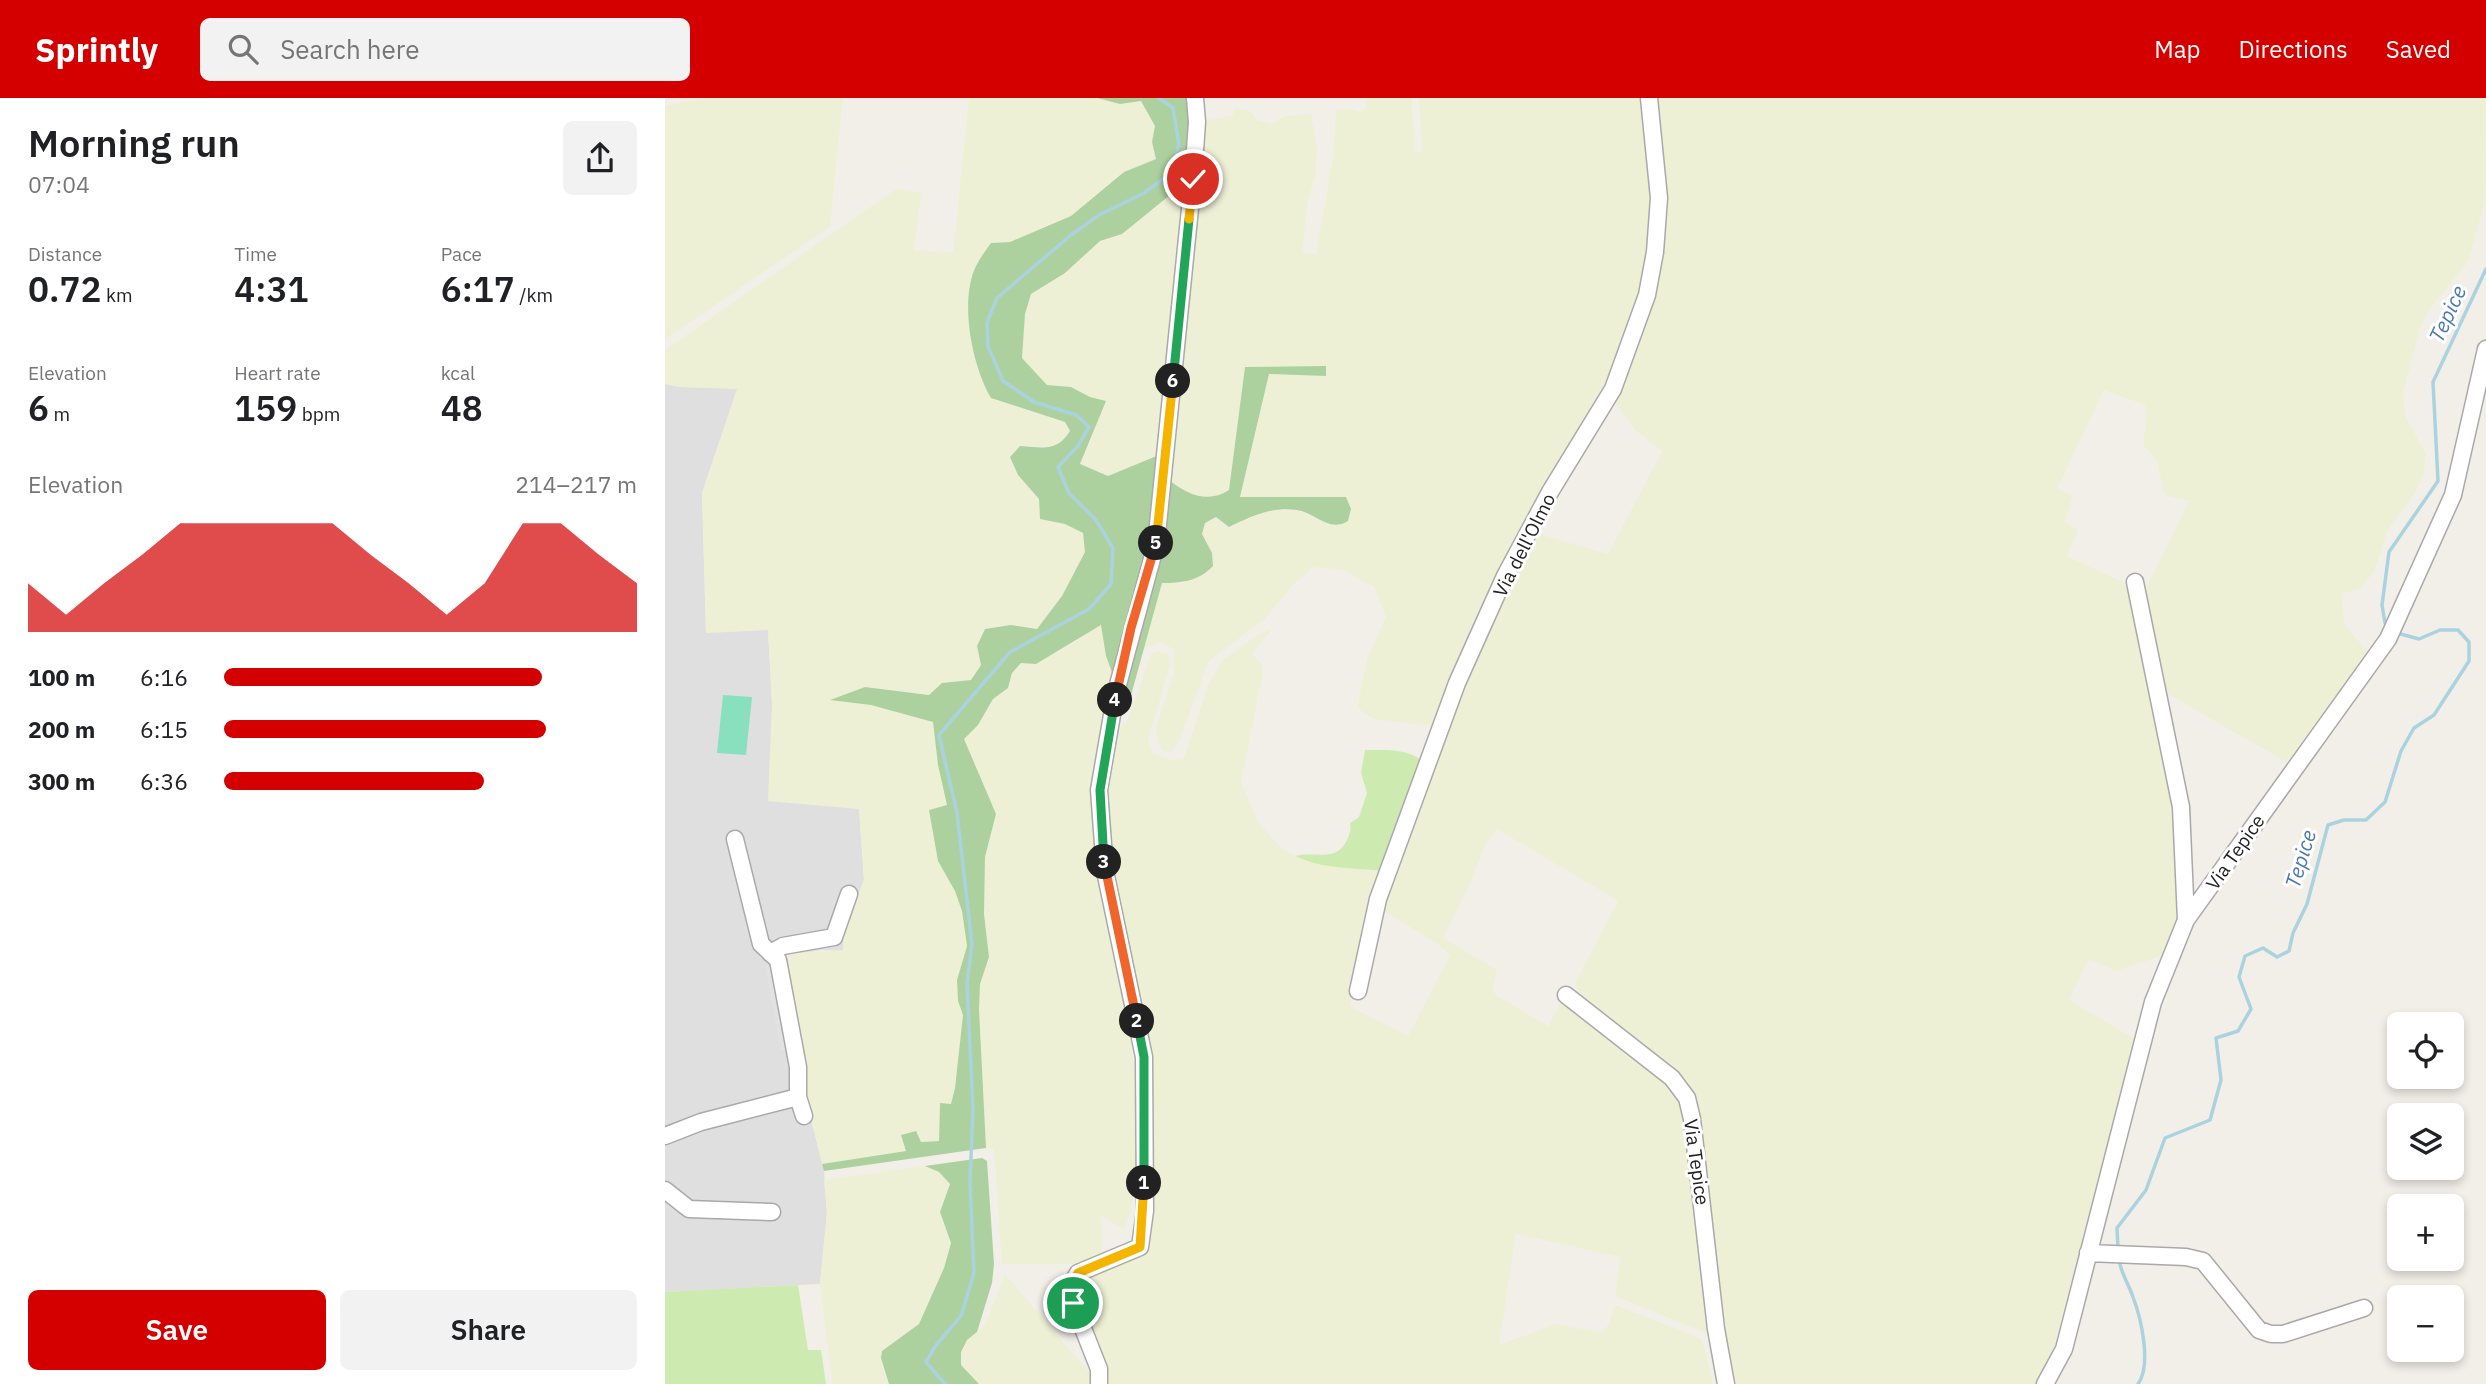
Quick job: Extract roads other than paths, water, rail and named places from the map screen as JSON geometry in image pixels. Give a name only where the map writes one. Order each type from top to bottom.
[{"type":"street","points":[[1100,1384],[1099,1369],[1073,1303],[1072,1283],[1078,1273],[1140,1247],[1145,1211],[1144,1057],[1105,871],[1100,790],[1116,692],[1156,544],[1193,179],[1197,122],[1195,98]]},
{"type":"street","name":"Via dell'Olmo","points":[[1358,991],[1378,899],[1457,683],[1505,576],[1550,492],[1613,389],[1647,295],[1655,252],[1659,198],[1649,98]]},
{"type":"street","name":"Via Tepice","points":[[2045,1384],[2064,1349],[2153,1002],[2186,920],[2388,639],[2453,495],[2486,349]]},
{"type":"street","points":[[2136,582],[2181,807],[2186,920]]},
{"type":"street","points":[[735,839],[761,944],[778,960],[798,1067],[798,1097],[804,1116]]},
{"type":"street","points":[[770,953],[783,946],[834,937],[849,894]]},
{"type":"street","name":"Via Tepice","points":[[1566,995],[1672,1078],[1687,1098],[1692,1119],[1716,1329],[1726,1384]]},
{"type":"street","points":[[665,1136],[701,1122],[798,1097]]},
{"type":"street","points":[[665,1191],[689,1209],[772,1212]]},
{"type":"street","points":[[2088,1253],[2186,1257],[2203,1261],[2259,1330],[2270,1334],[2283,1334],[2364,1308]]},
{"type":"waterway","points":[[945,1384],[926,1362],[936,1345],[961,1316],[974,1273],[970,1181],[973,1110],[967,984],[972,944],[957,813],[939,735],[1010,652],[1089,609],[1111,584],[1113,548],[1096,520],[1069,493],[1058,467],[1078,446],[1089,427],[1076,415],[1034,402],[1003,381],[988,346],[987,323],[997,298],[1071,235],[1099,215],[1144,193],[1169,175],[1179,145],[1173,108],[1159,98]]},
{"type":"waterway","name":"Tepice","points":[[2389,626],[2385,623],[2382,605],[2389,552],[2438,481],[2433,382],[2486,269]]},
{"type":"waterway","name":"Tepice","points":[[2118,1249],[2117,1228],[2146,1190],[2165,1138],[2210,1120],[2221,1080],[2216,1038],[2238,1031],[2251,1009],[2239,977],[2245,956],[2263,948],[2277,957],[2289,951],[2293,933],[2307,904],[2328,825],[2344,820],[2366,820],[2385,802],[2401,751],[2414,728],[2434,715],[2469,661],[2469,642],[2458,630],[2440,630],[2419,639],[2397,633]]},
{"type":"waterway","name":"Tepice","points":[[2119,1260],[2136,1306],[2144,1341],[2144,1365],[2138,1384]]}]
